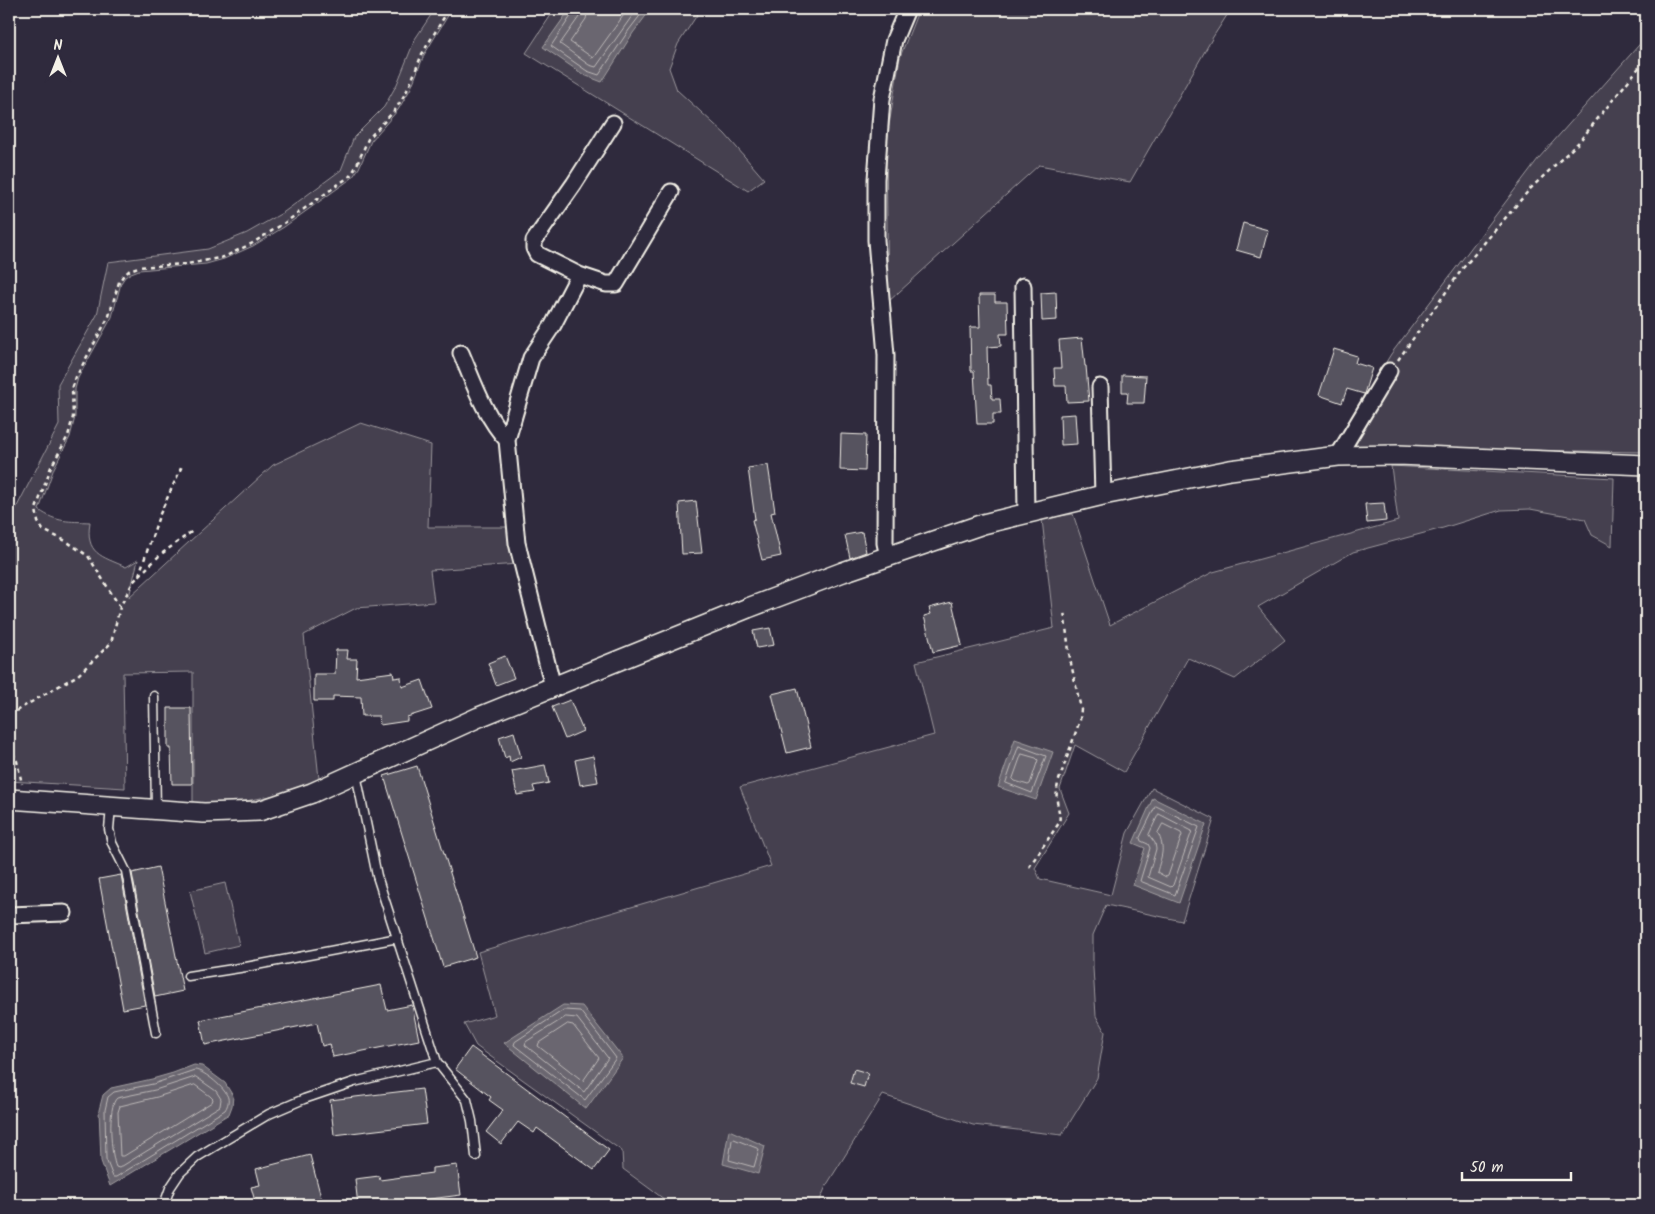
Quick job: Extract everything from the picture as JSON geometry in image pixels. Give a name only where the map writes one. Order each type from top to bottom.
[{"type":"street","points":[[888,556],[885,543],[886,355],[876,240],[876,179],[882,98],[894,40],[907,9]]},
{"type":"street","points":[[613,123],[574,184],[534,241],[534,248],[537,254],[579,276],[606,284],[616,284],[671,192]]},
{"type":"street","points":[[553,687],[517,543],[507,440],[531,358],[553,325],[579,276]]},
{"type":"street","points":[[1023,286],[1026,513]]},
{"type":"street","points":[[461,353],[476,390],[500,432],[507,440]]},
{"type":"street","points":[[1338,456],[1390,371]]},
{"type":"street","points":[[1100,388],[1103,496]]},
{"type":"street","points":[[17,800],[204,813],[259,811],[312,793],[479,717],[748,608],[888,556],[983,524],[1103,496],[1230,470],[1338,456],[1398,454],[1646,465]]},
{"type":"street","points":[[9,915],[64,913]]},
{"type":"lane","points":[[154,696],[156,810]]},
{"type":"lane","points":[[356,774],[377,876],[437,1062],[467,1100],[472,1121],[476,1156]]},
{"type":"lane","points":[[110,807],[109,830],[112,843],[126,871],[156,1033]]},
{"type":"lane","points":[[188,976],[398,938]]},
{"type":"lane","points":[[164,1205],[170,1188],[180,1173],[197,1157],[269,1114],[304,1099],[354,1082],[437,1062]]},
{"type":"path","points":[[120,606],[88,556],[66,541],[44,530],[38,522],[36,510],[51,467],[68,436],[72,417],[72,389],[76,377],[109,316],[122,276],[130,270],[138,268],[187,264],[224,257],[251,244],[275,229],[350,176],[368,139],[396,109],[409,87],[422,54],[448,9]]},
{"type":"path","points":[[1390,371],[1463,268],[1530,189],[1578,143],[1646,59]]},
{"type":"path","points":[[138,576],[159,516],[182,466]]},
{"type":"path","points":[[9,715],[78,675],[111,643],[120,606],[133,582],[160,555],[194,530]]},
{"type":"path","points":[[1029,867],[1059,823],[1061,815],[1057,803],[1058,784],[1080,720],[1081,709],[1070,659],[1064,611]]},
{"type":"path","points":[[9,746],[17,762],[17,800]]},
{"type":"shaded area","points":[[435,9],[452,9],[424,55],[411,88],[398,110],[371,141],[359,168],[352,178],[284,227],[253,246],[224,259],[206,264],[139,270],[125,277],[121,283],[112,317],[78,378],[75,389],[75,417],[70,437],[54,468],[39,510],[58,519],[90,522],[89,533],[93,547],[109,560],[126,567],[138,560],[129,597],[273,465],[361,423],[431,445],[428,527],[513,527],[519,564],[430,570],[434,602],[356,608],[304,635],[319,779],[286,793],[246,801],[193,804],[193,672],[123,673],[125,788],[9,781],[9,522],[59,425],[58,384],[97,315],[108,262],[208,249],[247,233],[284,212],[341,170],[354,137],[384,107],[397,84],[415,39]]},
{"type":"shaded area","points":[[555,9],[701,9],[678,44],[669,68],[677,90],[725,134],[764,179],[748,191],[526,53]]},
{"type":"shaded area","points":[[919,9],[1231,9],[1130,182],[1039,165],[888,302],[886,144],[900,57]]},
{"type":"shaded area","points":[[1646,37],[1646,452],[1392,448],[1332,450],[1391,354],[1538,159]]},
{"type":"shaded area","points":[[1391,466],[1614,478],[1612,546],[1592,535],[1585,519],[1530,509],[1501,510],[1353,552],[1258,607],[1285,640],[1235,679],[1188,658],[1124,772],[1075,745],[1060,789],[1069,813],[1035,868],[1040,879],[1111,895],[1127,833],[1152,788],[1214,819],[1182,921],[1106,905],[1093,935],[1096,1016],[1105,1032],[1097,1078],[1062,1135],[973,1125],[883,1095],[826,1186],[818,1205],[672,1205],[623,1169],[622,1151],[476,1046],[464,1024],[495,1015],[478,952],[771,866],[740,787],[934,735],[916,662],[1054,628],[1042,519],[1073,514],[1110,625],[1213,572],[1398,521]]},
{"type":"shaded area","points":[[225,883],[239,945],[205,953],[190,891]]},
{"type":"water","points":[[570,9],[651,9],[633,33],[602,82],[584,75],[543,47]]},
{"type":"water","points":[[1015,739],[1053,752],[1036,800],[998,787]]},
{"type":"water","points":[[1153,798],[1206,824],[1179,903],[1133,885],[1145,848],[1133,843]]},
{"type":"water","points":[[563,1005],[582,1006],[623,1058],[586,1109],[504,1043]]},
{"type":"water","points":[[194,1065],[202,1066],[225,1083],[233,1096],[229,1114],[110,1186],[101,1161],[99,1110],[103,1095],[111,1088],[152,1079]]},
{"type":"water","points":[[729,1130],[765,1146],[758,1174],[723,1164]]},
{"type":"building","points":[[1243,223],[1268,230],[1261,257],[1236,250]]},
{"type":"building","points":[[1056,292],[1057,320],[1042,321],[1041,293]]},
{"type":"building","points":[[979,295],[995,295],[995,302],[1007,302],[1008,334],[1000,334],[1001,346],[987,347],[988,385],[991,385],[992,399],[1000,399],[1001,414],[993,414],[993,424],[977,424],[974,371],[971,371],[970,327],[980,327]]},
{"type":"building","points":[[1082,338],[1089,401],[1067,402],[1066,386],[1055,386],[1054,368],[1061,368],[1059,340]]},
{"type":"building","points":[[1334,349],[1357,356],[1355,363],[1372,368],[1364,394],[1347,389],[1342,403],[1319,395]]},
{"type":"building","points":[[1122,375],[1146,376],[1144,403],[1127,403],[1128,392],[1122,392]]},
{"type":"building","points":[[1075,414],[1077,444],[1061,445],[1060,415]]},
{"type":"building","points":[[841,434],[866,435],[865,471],[840,470]]},
{"type":"building","points":[[768,465],[775,512],[771,513],[781,556],[762,560],[752,520],[755,519],[748,468]]},
{"type":"building","points":[[696,501],[702,553],[682,554],[679,503]]},
{"type":"building","points":[[1384,503],[1386,521],[1367,523],[1365,504]]},
{"type":"building","points":[[862,532],[866,552],[850,558],[845,535]]},
{"type":"building","points":[[952,602],[962,645],[933,652],[924,616],[931,614],[929,608]]},
{"type":"building","points":[[770,628],[774,645],[757,648],[753,631]]},
{"type":"building","points":[[336,650],[348,650],[347,659],[357,659],[356,677],[393,672],[394,678],[401,677],[402,687],[422,680],[432,709],[407,717],[407,721],[380,725],[379,716],[362,716],[361,697],[333,696],[333,701],[314,701],[314,674],[335,674]]},
{"type":"building","points":[[505,656],[514,678],[496,685],[488,663]]},
{"type":"building","points":[[797,688],[811,747],[787,753],[772,694]]},
{"type":"building","points":[[570,700],[583,731],[565,739],[552,707]]},
{"type":"building","points":[[168,708],[191,708],[192,784],[172,784],[171,748],[168,748]]},
{"type":"building","points":[[514,732],[521,757],[510,762],[509,756],[505,758],[499,737]]},
{"type":"building","points":[[593,756],[598,782],[580,785],[575,760]]},
{"type":"building","points":[[545,765],[549,783],[533,786],[535,792],[517,795],[512,771]]},
{"type":"building","points":[[417,766],[476,957],[443,967],[384,776]]},
{"type":"building","points":[[158,867],[183,991],[155,997],[132,873]]},
{"type":"building","points":[[121,875],[145,1005],[123,1009],[99,879]]},
{"type":"building","points":[[381,985],[387,1010],[412,1005],[419,1040],[333,1057],[330,1044],[322,1046],[317,1023],[205,1045],[200,1020]]},
{"type":"building","points":[[471,1047],[609,1150],[594,1170],[537,1128],[534,1133],[518,1122],[501,1144],[486,1132],[503,1110],[489,1100],[491,1097],[455,1069]]},
{"type":"building","points":[[854,1069],[868,1073],[864,1087],[850,1083]]},
{"type":"building","points":[[422,1089],[427,1124],[334,1135],[330,1100]]},
{"type":"building","points":[[310,1155],[323,1205],[256,1205],[251,1187],[260,1185],[256,1169]]},
{"type":"building","points":[[457,1165],[461,1195],[383,1205],[358,1205],[355,1179],[379,1176],[380,1180],[432,1173],[432,1168]]}]
